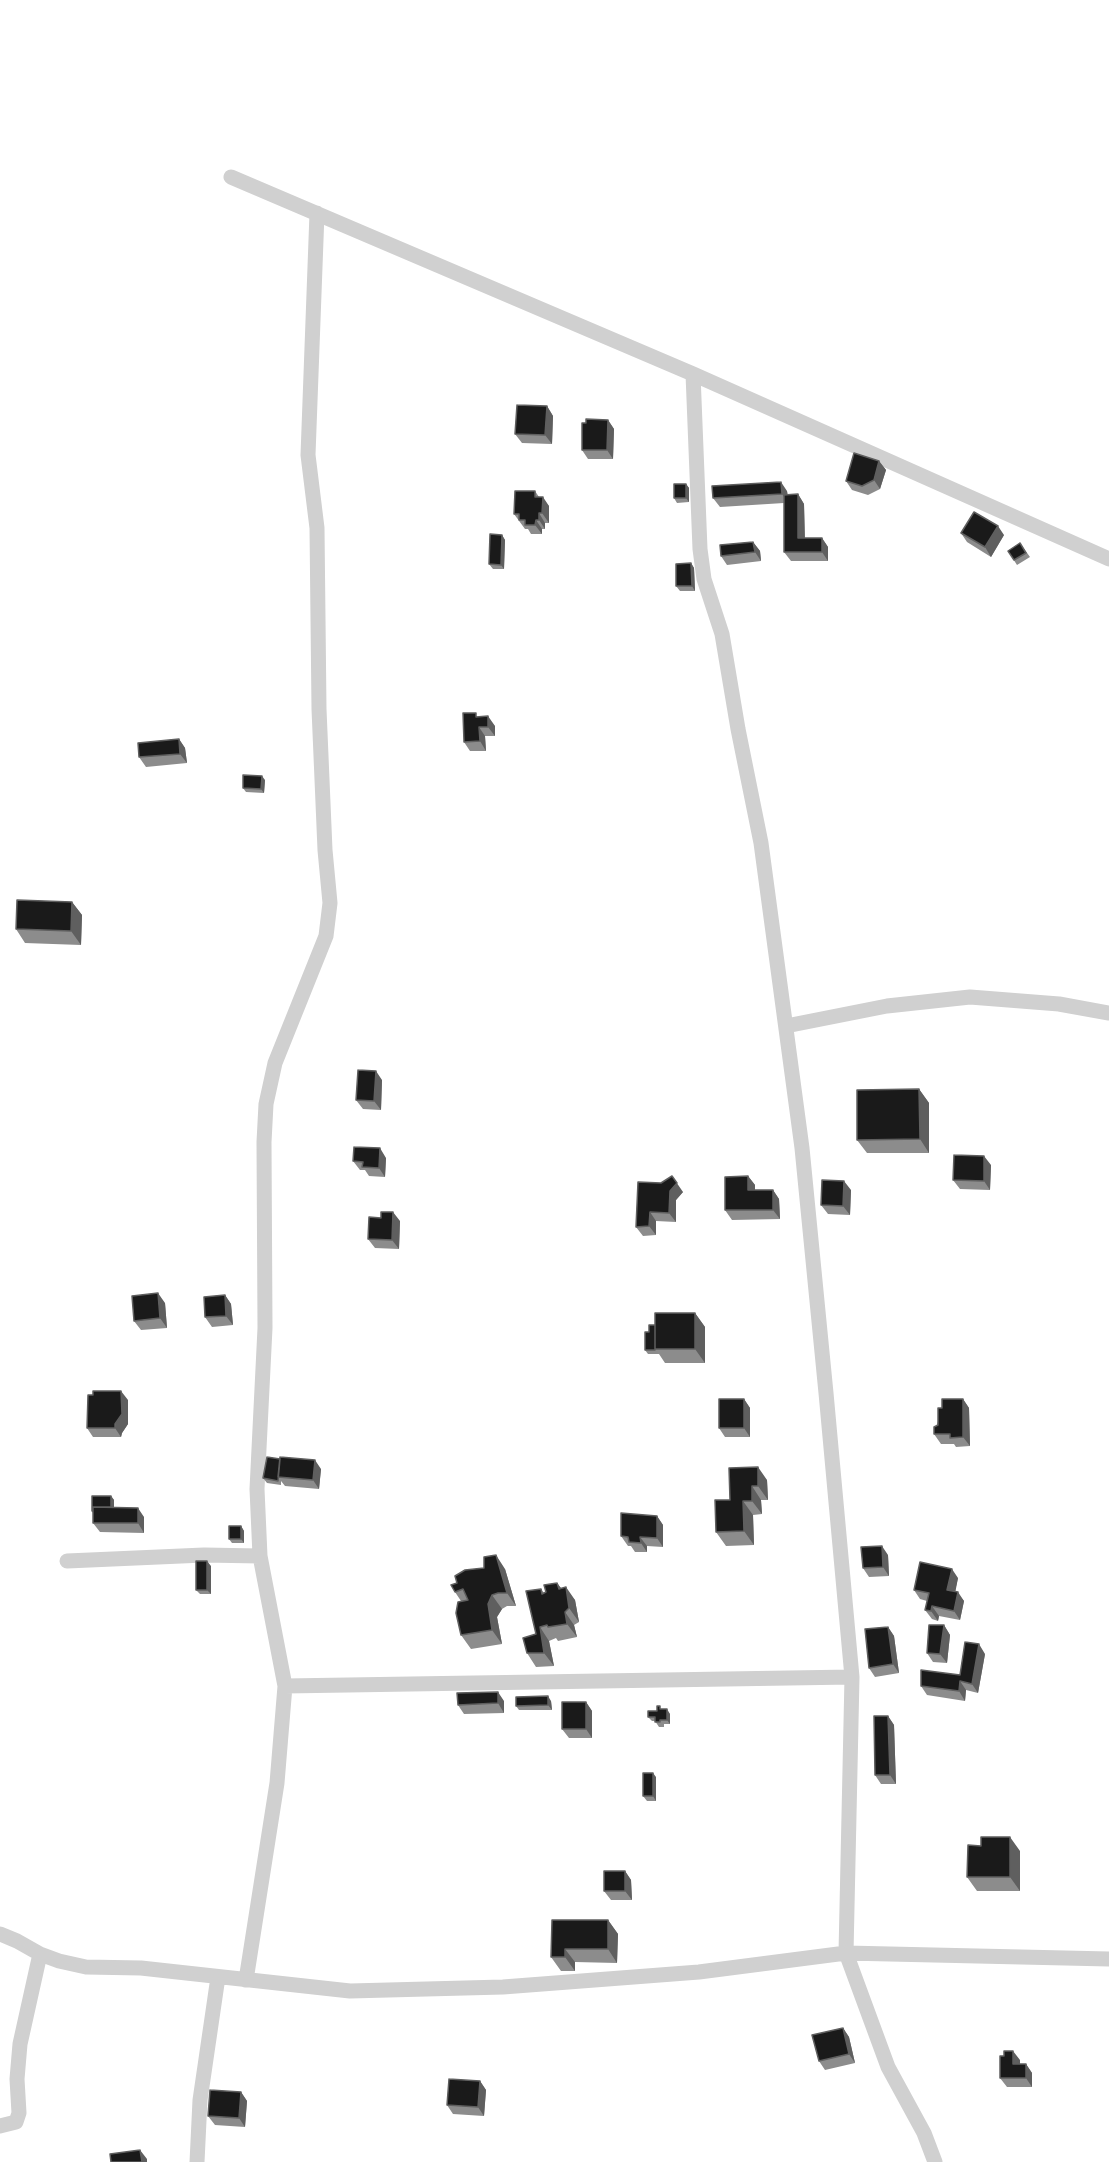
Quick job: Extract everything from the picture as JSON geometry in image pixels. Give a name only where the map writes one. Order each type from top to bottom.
[{"type":"street","points":[[231,177],[693,374],[1109,558]]},
{"type":"street","points":[[246,1980],[277,1783],[285,1686],[260,1556],[257,1489],[265,1328],[264,1142],[266,1104],[275,1063],[326,936],[330,903],[325,850],[319,709],[317,528],[308,455],[317,213]]},
{"type":"street","points":[[693,374],[700,549],[704,579],[722,634],[761,843],[802,1148],[852,1677],[846,1953],[888,2067],[924,2133],[935,2162]]},
{"type":"street","points":[[786,1026],[887,1006],[970,997],[1059,1004],[1109,1013]]},
{"type":"street","points":[[67,1561],[260,1556]]},
{"type":"street","points":[[285,1686],[852,1677]]},
{"type":"street","points":[[0,1934],[40,1954],[86,1967],[141,1968],[350,1991],[503,1987],[699,1972],[846,1953],[1109,1959]]},
{"type":"street","points":[[0,2126],[16,2122],[19,2112],[17,2079],[20,2044],[40,1954]]},
{"type":"street","points":[[197,2162],[200,2100],[218,1977]]},
{"type":"building","points":[[517,405],[547,406],[545,435],[515,434]]},
{"type":"building","points":[[586,419],[608,420],[607,450],[582,450],[582,423],[586,423]]},
{"type":"building","points":[[854,453],[879,461],[874,480],[862,486],[846,481]]},
{"type":"building","points":[[781,482],[782,494],[713,498],[712,486]]},
{"type":"building","points":[[674,484],[686,484],[686,498],[674,498]]},
{"type":"building","points":[[515,491],[535,491],[535,497],[543,497],[542,513],[539,513],[539,520],[536,520],[535,525],[525,525],[525,520],[519,520],[519,514],[514,514]]},
{"type":"building","points":[[798,494],[798,538],[822,538],[822,552],[784,552],[784,495]]},
{"type":"building","points":[[974,512],[998,526],[985,547],[961,533]]},
{"type":"building","points":[[490,534],[502,535],[501,565],[489,564]]},
{"type":"building","points":[[753,542],[755,552],[721,556],[720,545]]},
{"type":"building","points":[[1020,543],[1026,553],[1014,560],[1008,551]]},
{"type":"building","points":[[691,563],[692,586],[676,586],[676,564]]},
{"type":"building","points":[[463,713],[476,713],[476,717],[488,716],[488,727],[479,727],[480,741],[464,742]]},
{"type":"building","points":[[179,739],[180,754],[139,757],[138,743]]},
{"type":"building","points":[[243,775],[262,776],[261,789],[243,788]]},
{"type":"building","points":[[17,900],[72,902],[71,931],[16,929]]},
{"type":"building","points":[[358,1070],[376,1071],[374,1101],[356,1100]]},
{"type":"building","points":[[919,1089],[920,1139],[857,1140],[857,1090]]},
{"type":"building","points":[[354,1147],[380,1148],[379,1168],[362,1167],[363,1162],[353,1161]]},
{"type":"building","points":[[954,1155],[984,1156],[984,1181],[953,1180]]},
{"type":"building","points":[[672,1176],[677,1183],[670,1191],[669,1213],[650,1212],[649,1226],[636,1227],[638,1182],[661,1183]]},
{"type":"building","points":[[748,1176],[748,1190],[773,1190],[773,1210],[725,1210],[725,1177]]},
{"type":"building","points":[[822,1180],[844,1181],[843,1206],[821,1205]]},
{"type":"building","points":[[381,1212],[393,1212],[392,1240],[368,1239],[369,1217],[381,1218]]},
{"type":"building","points":[[158,1293],[160,1318],[134,1321],[132,1296]]},
{"type":"building","points":[[225,1295],[226,1316],[205,1317],[204,1297]]},
{"type":"building","points":[[655,1313],[695,1313],[695,1349],[655,1349]]},
{"type":"building","points":[[649,1325],[655,1325],[655,1350],[645,1350],[645,1332],[649,1332]]},
{"type":"building","points":[[93,1391],[121,1391],[122,1414],[115,1428],[87,1428],[88,1395],[93,1395]]},
{"type":"building","points":[[719,1399],[744,1399],[744,1428],[719,1428]]},
{"type":"building","points":[[942,1399],[963,1399],[963,1437],[950,1438],[950,1434],[934,1434],[934,1427],[938,1425],[938,1408],[942,1408]]},
{"type":"building","points":[[267,1457],[280,1459],[278,1481],[263,1478]]},
{"type":"building","points":[[280,1457],[315,1460],[313,1480],[278,1477]]},
{"type":"building","points":[[758,1467],[758,1486],[752,1486],[752,1501],[743,1501],[744,1531],[716,1532],[715,1500],[730,1500],[729,1468]]},
{"type":"building","points":[[92,1496],[111,1496],[111,1507],[93,1507],[92,1511]]},
{"type":"building","points":[[93,1507],[138,1508],[138,1523],[93,1523]]},
{"type":"building","points":[[621,1513],[657,1516],[657,1538],[640,1537],[641,1543],[629,1542],[628,1537],[621,1536]]},
{"type":"building","points":[[229,1526],[241,1526],[241,1539],[229,1539]]},
{"type":"building","points":[[882,1546],[883,1567],[863,1568],[861,1547]]},
{"type":"building","points":[[496,1555],[507,1593],[492,1595],[488,1604],[492,1630],[461,1635],[456,1613],[458,1602],[468,1600],[463,1589],[455,1592],[451,1585],[457,1583],[455,1576],[465,1570],[484,1568],[484,1557]]},
{"type":"building","points":[[196,1561],[207,1561],[207,1590],[196,1590]]},
{"type":"building","points":[[920,1562],[952,1569],[947,1590],[958,1592],[954,1611],[932,1606],[931,1611],[925,1610],[929,1593],[914,1590]]},
{"type":"building","points":[[557,1583],[559,1589],[566,1587],[569,1608],[565,1612],[567,1624],[540,1627],[544,1653],[527,1653],[523,1638],[536,1634],[526,1591],[541,1589],[542,1594],[546,1592],[544,1585]]},
{"type":"building","points":[[929,1625],[944,1625],[940,1654],[927,1653]]},
{"type":"building","points":[[888,1627],[893,1664],[869,1668],[865,1629]]},
{"type":"building","points":[[965,1642],[979,1644],[972,1684],[960,1681],[959,1691],[921,1686],[921,1670],[960,1675]]},
{"type":"building","points":[[498,1692],[498,1703],[458,1705],[457,1693]]},
{"type":"building","points":[[548,1696],[548,1705],[516,1706],[516,1697]]},
{"type":"building","points":[[562,1702],[586,1702],[586,1729],[562,1729]]},
{"type":"building","points":[[657,1706],[660,1706],[660,1709],[667,1709],[667,1720],[655,1722],[655,1717],[648,1717],[648,1711],[657,1711]]},
{"type":"building","points":[[874,1716],[888,1716],[890,1775],[875,1775]]},
{"type":"building","points":[[643,1773],[653,1773],[653,1796],[643,1796]]},
{"type":"building","points":[[981,1837],[1010,1837],[1010,1877],[967,1877],[968,1845],[981,1846]]},
{"type":"building","points":[[604,1871],[625,1871],[625,1891],[604,1891]]},
{"type":"building","points":[[552,1920],[608,1920],[608,1949],[565,1949],[565,1957],[551,1957]]},
{"type":"building","points":[[843,2028],[849,2054],[819,2061],[812,2035]]},
{"type":"building","points":[[1004,2051],[1013,2051],[1013,2064],[1026,2064],[1026,2078],[1000,2078],[1000,2056],[1004,2056]]},
{"type":"building","points":[[449,2079],[480,2081],[478,2107],[447,2105]]},
{"type":"building","points":[[210,2090],[241,2092],[239,2118],[208,2116]]},
{"type":"building","points":[[140,2150],[142,2162],[111,2162],[110,2154]]}]
